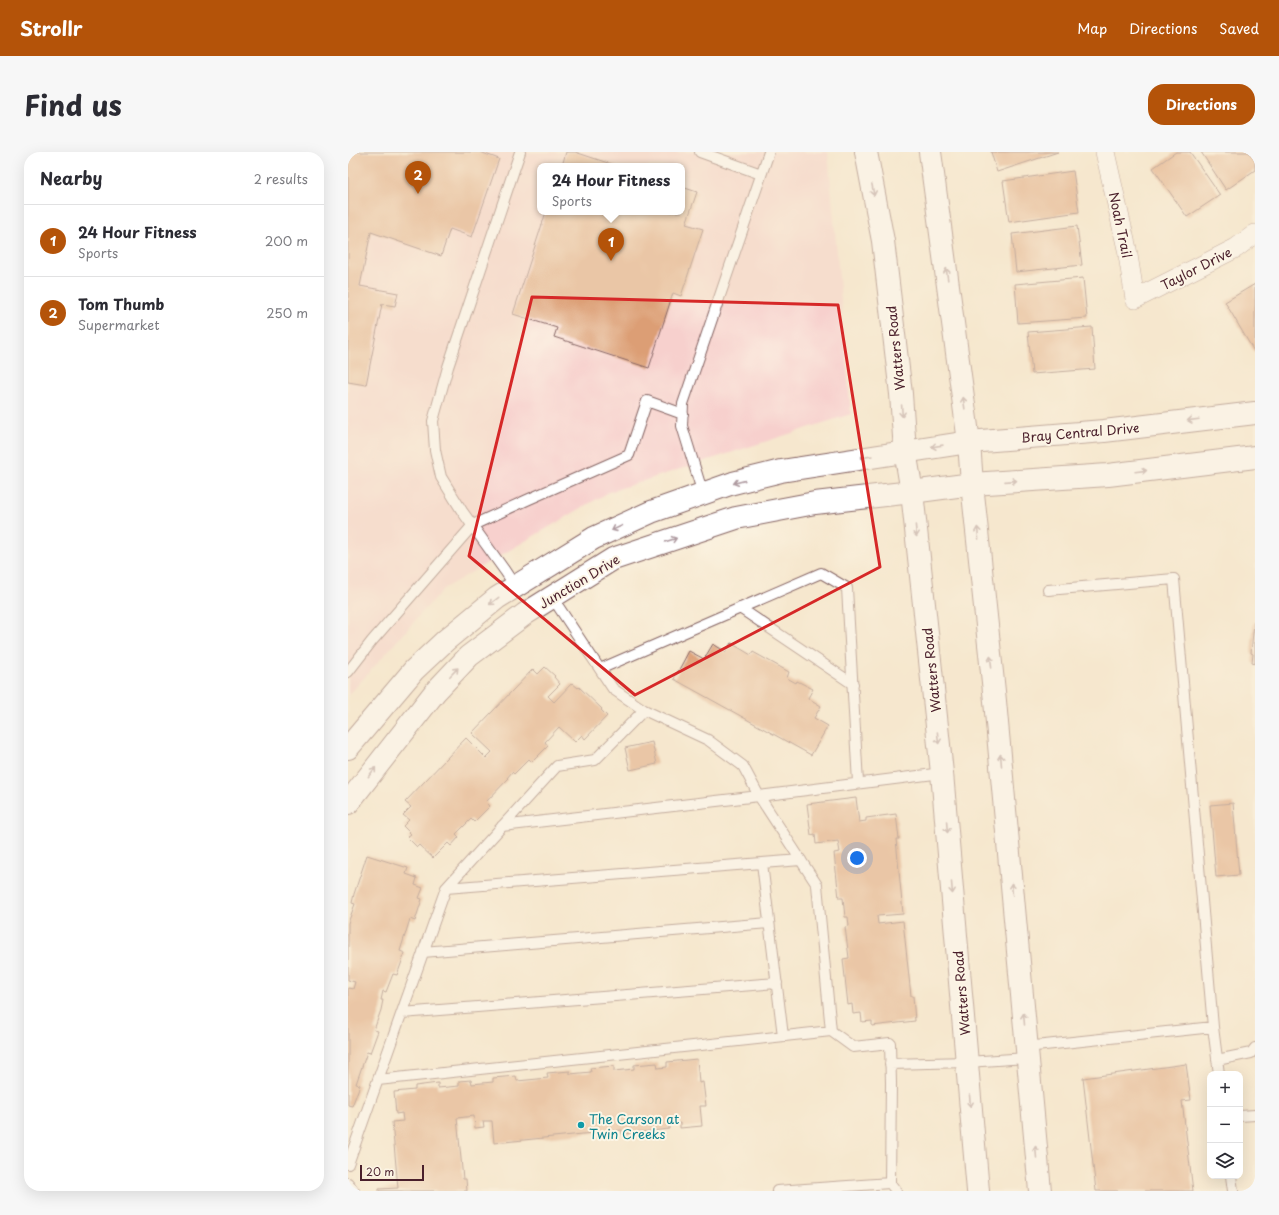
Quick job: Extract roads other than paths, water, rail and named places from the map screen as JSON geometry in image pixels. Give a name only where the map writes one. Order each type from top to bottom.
[{"type":"street","name":"Watters Road","points":[[866,152],[883,241],[901,394],[905,451],[912,492],[942,773],[978,1191]]},
{"type":"street","points":[[930,152],[969,442],[972,484],[995,701],[1040,1191]]},
{"type":"street","name":"Noah Trail","points":[[1105,152],[1127,249],[1134,299]]},
{"type":"street","name":"Taylor Drive","points":[[1134,299],[1236,248],[1254,236]]},
{"type":"street","name":"Bray Central Drive","points":[[905,451],[969,442],[1104,431],[1255,413]]},
{"type":"street","points":[[348,748],[414,670],[446,640],[497,598],[594,538],[651,512],[733,483],[782,471],[905,451]]},
{"type":"street","points":[[912,492],[972,484],[1108,475],[1255,457]]},
{"type":"street","name":"Junction Drive","points":[[348,803],[435,692],[469,656],[525,614],[613,559],[736,518],[815,502],[912,492]]},
{"type":"street","points":[[552,597],[554,589],[581,567],[633,541],[651,512]]},
{"type":"lane","points":[[515,586],[462,511],[441,477],[435,450],[433,421],[448,367],[520,152]]},
{"type":"lane","points":[[700,152],[761,174]]},
{"type":"lane","points":[[702,494],[682,426],[683,404],[769,152]]},
{"type":"lane","points":[[348,672],[372,641],[473,525],[629,455],[647,401],[682,414]]},
{"type":"lane","points":[[600,669],[821,574],[847,588],[858,783]]},
{"type":"lane","points":[[1048,590],[1174,579],[1213,1027],[1219,1071]]},
{"type":"lane","points":[[552,597],[613,689],[644,710],[708,740],[743,766],[759,796],[817,885],[831,1032]]},
{"type":"lane","points":[[740,608],[852,684]]},
{"type":"lane","points":[[348,1164],[446,888],[557,766],[595,760],[644,710]]},
{"type":"lane","points":[[502,826],[942,773]]},
{"type":"lane","points":[[446,888],[801,860]]},
{"type":"lane","points":[[762,863],[783,1036]]},
{"type":"lane","points":[[423,952],[769,922]]},
{"type":"lane","points":[[402,1013],[777,983]]},
{"type":"lane","points":[[890,1064],[967,1062],[1027,1052],[1213,1027]]},
{"type":"lane","points":[[378,1080],[831,1032],[853,1046],[890,1043],[893,1187],[777,1191]]},
{"type":"lane","points":[[1217,1060],[1250,1053],[1255,1048]]},
{"type":"lane","points":[[1243,1116],[1255,1115]]},
{"type":"lane","points":[[1231,1179],[1232,1191]]},
{"type":"lane","points":[[348,1183],[354,1191]]},
{"type":"place","name":"Tom Thumb","points":[[418,194]]},
{"type":"place","name":"24 Hour Fitness","points":[[611,261]]},
{"type":"place","name":"The Carson at Twin Creeks","points":[[581,1125]]}]
